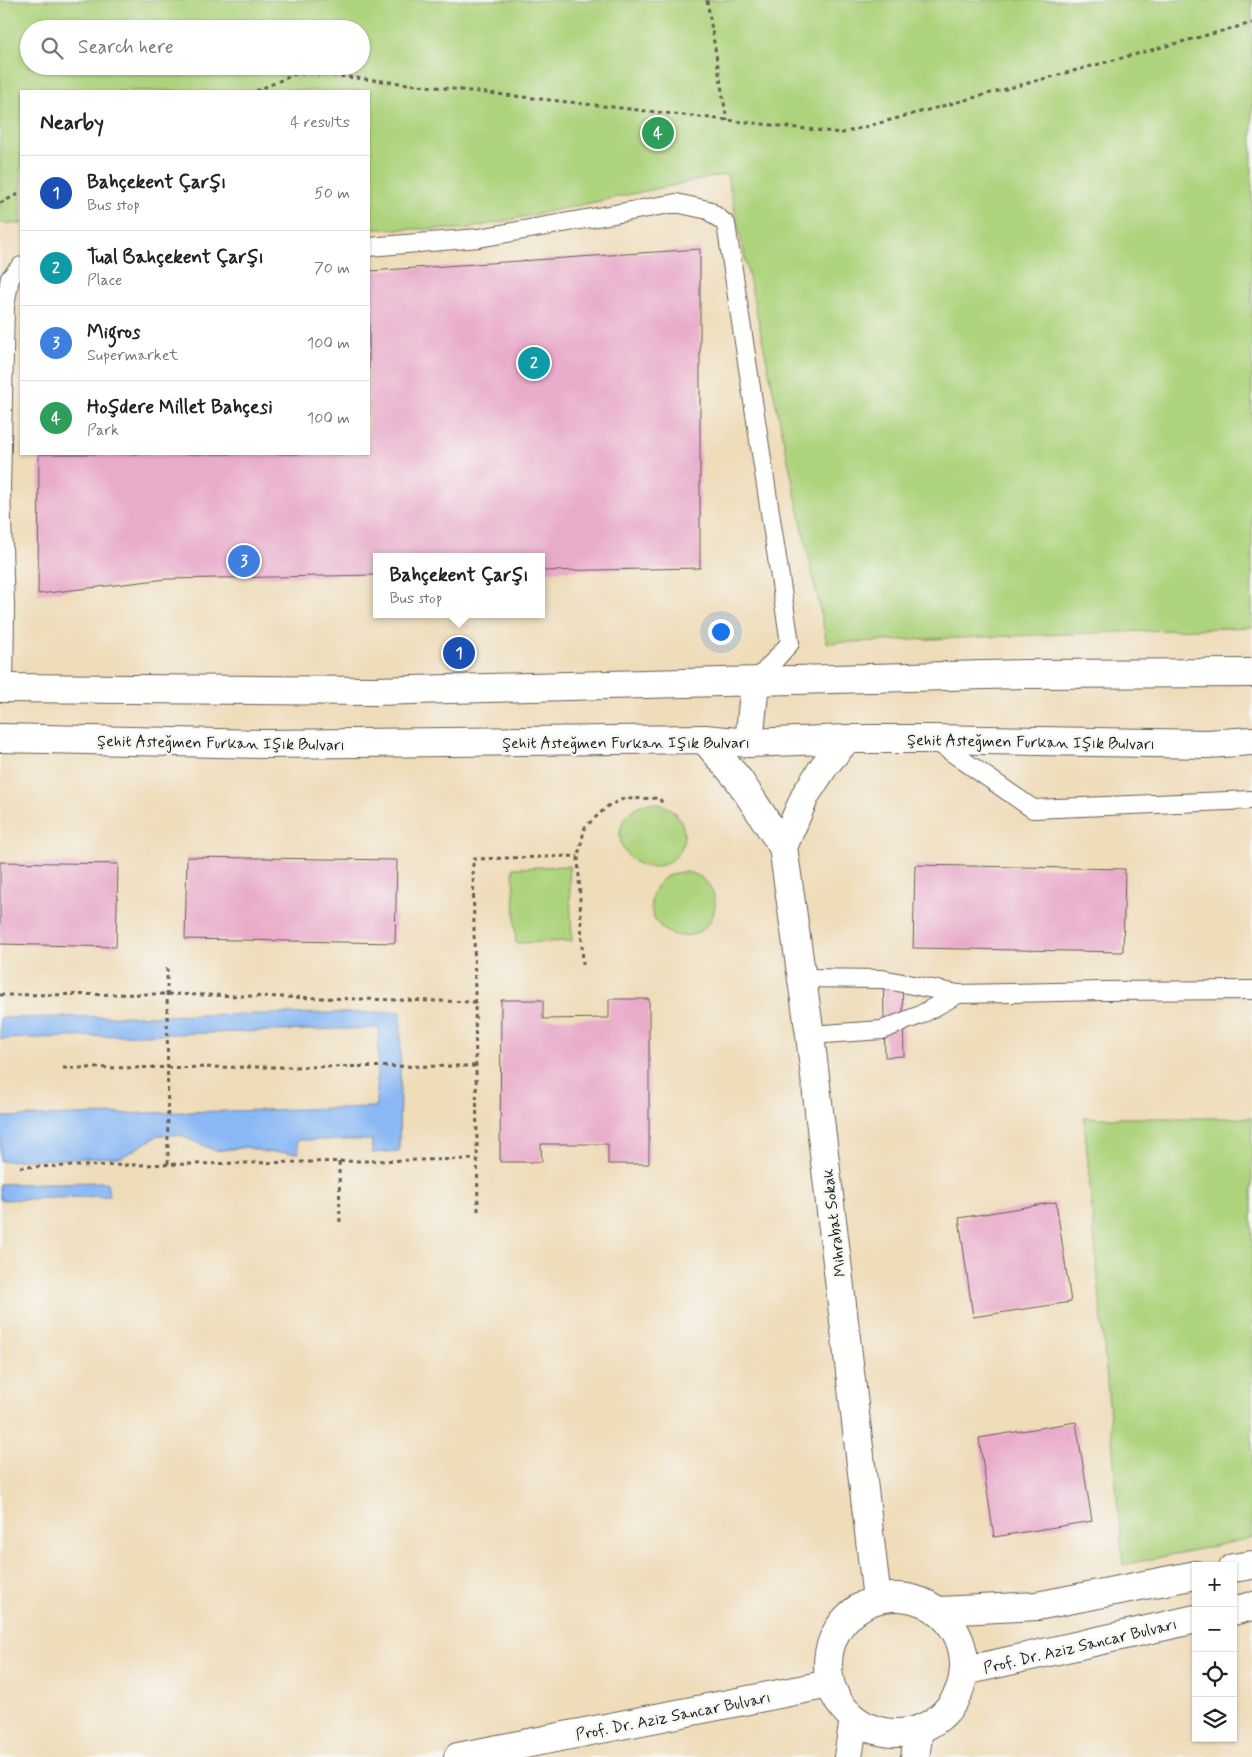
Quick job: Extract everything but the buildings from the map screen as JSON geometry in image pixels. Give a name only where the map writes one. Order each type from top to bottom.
[{"type":"main road","points":[[2,688],[375,691],[1025,674],[1252,673]]},
{"type":"main road","points":[[749,742],[755,682]]},
{"type":"main road","name":"Şehit Asteğmen Furkan Işık Bulvarı","points":[[0,738],[265,744],[704,739],[749,742],[933,739],[1208,744],[1252,741]]},
{"type":"main road","points":[[704,739],[739,780],[784,847]]},
{"type":"main road","points":[[784,847],[806,794],[825,765],[847,739]]},
{"type":"main road","name":"Mihrabat Sokak","points":[[784,847],[810,1035],[877,1599]]},
{"type":"main road","points":[[1237,1567],[1252,1565]]},
{"type":"main road","name":"Prof. Dr. Aziz Sancar Bulvarı","points":[[939,1611],[1037,1606],[1192,1576]]},
{"type":"main road","name":"Prof. Dr. Aziz Sancar Bulvarı","points":[[899,1596],[920,1601],[939,1611],[954,1628],[962,1648],[964,1671],[960,1690],[950,1707],[937,1720],[919,1730],[896,1734],[874,1730],[854,1719],[839,1704],[830,1684],[827,1663],[831,1641],[842,1622],[858,1608],[877,1599],[899,1596]]},
{"type":"main road","points":[[1237,1610],[1252,1606]]},
{"type":"main road","name":"Prof. Dr. Aziz Sancar Bulvarı","points":[[964,1671],[1192,1620]]},
{"type":"main road","name":"Prof. Dr. Aziz Sancar Bulvarı","points":[[458,1757],[830,1684]]},
{"type":"main road","points":[[848,1757],[854,1719]]},
{"type":"main road","points":[[915,1757],[919,1730]]},
{"type":"lane","points":[[370,247],[479,238],[676,203],[708,210],[726,224],[790,643],[755,682]]},
{"type":"lane","points":[[2,688],[5,606],[1,488],[4,324],[10,278],[20,267]]},
{"type":"lane","points":[[933,739],[1033,809],[1252,800]]},
{"type":"lane","points":[[802,978],[882,979],[958,994],[1252,990]]},
{"type":"lane","points":[[810,1035],[882,1030],[920,1015],[958,994]]},
{"type":"path","points":[[707,0],[727,121]]},
{"type":"path","points":[[328,75],[842,133],[1252,23]]},
{"type":"path","points":[[258,90],[292,75]]},
{"type":"path","points":[[0,203],[20,193]]},
{"type":"path","points":[[583,965],[578,856],[585,826],[608,806],[623,799],[659,798],[664,805]]},
{"type":"path","points":[[478,1211],[473,859],[578,856]]},
{"type":"path","points":[[167,968],[168,1164]]},
{"type":"path","points":[[0,995],[167,994],[476,1002]]},
{"type":"path","points":[[63,1068],[476,1066]]},
{"type":"path","points":[[20,1167],[477,1159]]},
{"type":"path","points":[[339,1162],[340,1226]]},
{"type":"green space","points":[[0,0],[1252,0],[1252,627],[827,643],[727,174],[466,229],[370,229],[370,90],[20,90],[20,224],[0,223]]},
{"type":"green space","points":[[652,803],[670,809],[678,817],[684,835],[678,853],[670,861],[652,867],[634,861],[626,853],[620,835],[626,817],[634,809]]},
{"type":"green space","points":[[569,866],[572,941],[516,943],[513,868]]},
{"type":"green space","points":[[683,872],[701,878],[709,886],[715,904],[709,922],[701,930],[683,936],[665,930],[657,922],[651,904],[657,886],[665,878]]},
{"type":"green space","points":[[1084,1118],[1252,1118],[1252,1538],[1123,1565]]},
{"type":"water","points":[[401,1012],[399,1151],[372,1153],[372,1140],[297,1140],[299,1153],[265,1152],[246,1147],[216,1151],[180,1135],[159,1135],[122,1157],[0,1161],[0,1117],[376,1107],[379,1028],[0,1039],[0,1018]]},
{"type":"water","points":[[107,1182],[109,1196],[0,1200],[0,1184]]},
{"type":"place","name":"Hoşdere Millet Bahçesi","points":[[658,133]]},
{"type":"place","name":"Tual Bahçekent Çarşı","points":[[534,363]]},
{"type":"place","name":"Migros","points":[[244,561]]},
{"type":"place","name":"Bahçekent Çarşı","points":[[459,653]]}]
